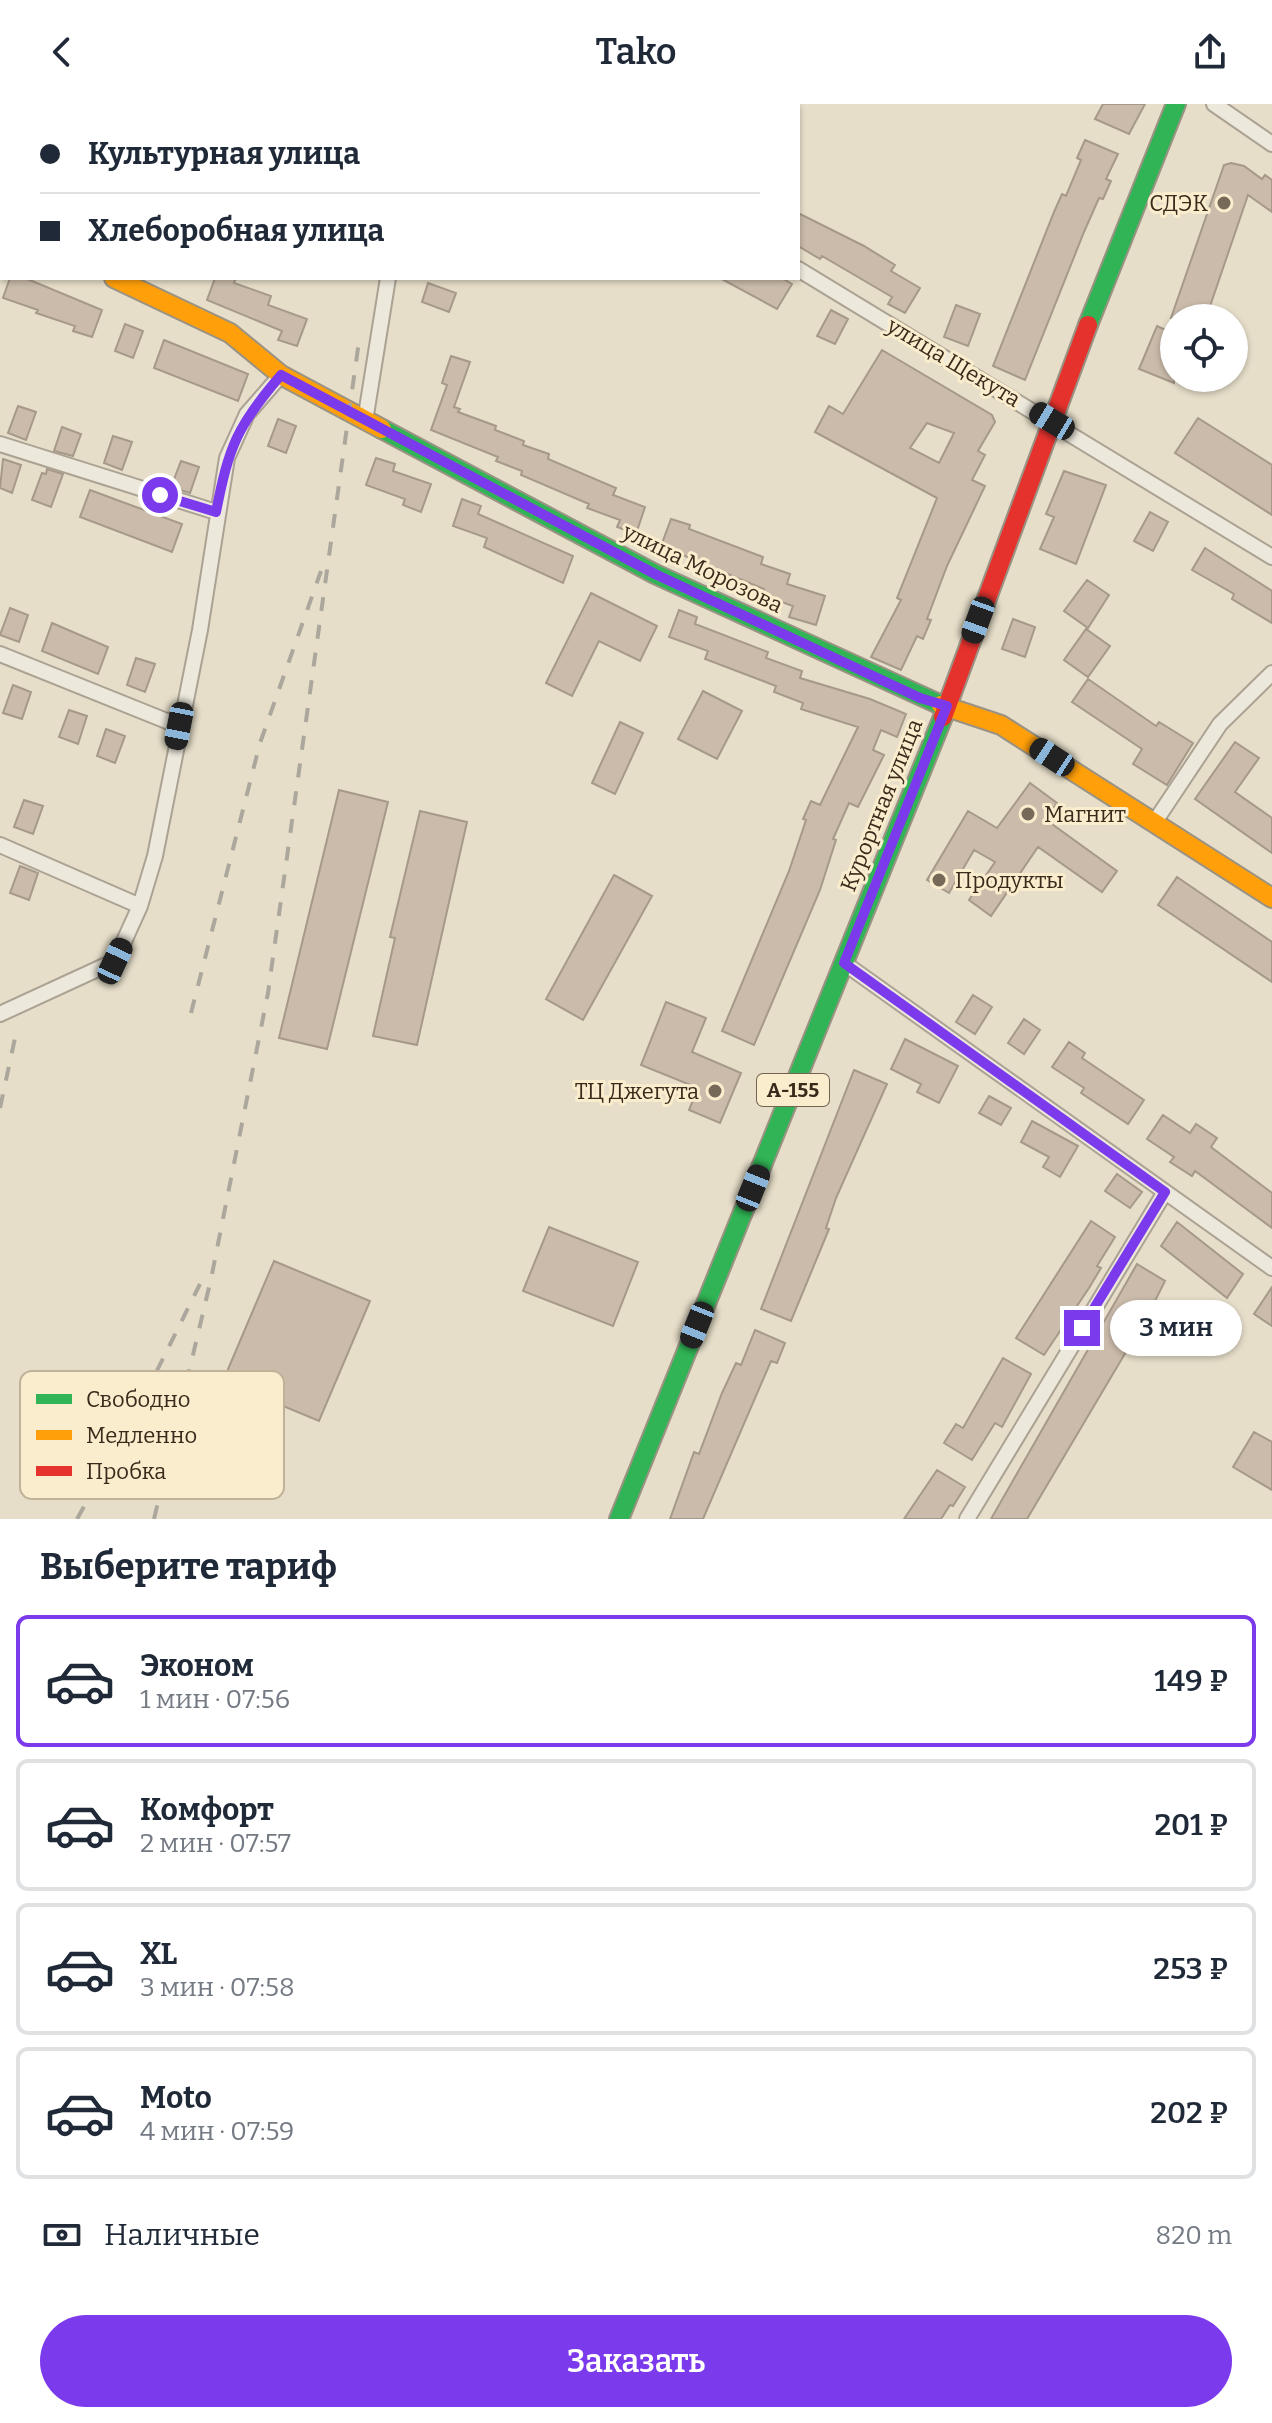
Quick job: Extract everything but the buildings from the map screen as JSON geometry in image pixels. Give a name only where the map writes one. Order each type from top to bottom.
[{"type":"main road","name":"Курортная улица","points":[[619,1519],[947,706],[1052,421],[1176,104]]},
{"type":"main road","name":"улица Морозова","points":[[118,280],[230,333],[281,375],[655,574],[920,698],[1001,725],[1272,898]]},
{"type":"street","points":[[1214,104],[1272,144]]},
{"type":"street","name":"улица Щекута","points":[[800,270],[1272,557]]},
{"type":"street","points":[[365,421],[388,280]]},
{"type":"street","points":[[0,1014],[115,961],[140,906],[155,856],[200,630],[216,512],[227,458],[247,414],[281,375]]},
{"type":"street","points":[[0,444],[216,512]]},
{"type":"street","points":[[0,654],[179,726]]},
{"type":"street","points":[[1154,823],[1220,724],[1272,673]]},
{"type":"street","points":[[0,845],[140,906]]},
{"type":"street","points":[[844,963],[1272,1268]]},
{"type":"street","points":[[967,1519],[1165,1192]]},
{"type":"railway","points":[[189,1371],[211,1279],[268,993],[359,341]]},
{"type":"railway","points":[[191,1013],[260,743],[321,571]]},
{"type":"railway","points":[[0,1108],[15,1038]]},
{"type":"railway","points":[[157,1371],[200,1284]]},
{"type":"railway","points":[[77,1519],[88,1499]]},
{"type":"railway","points":[[154,1519],[159,1499]]},
{"type":"traffic: fast","points":[[1088,325],[1176,104]]},
{"type":"traffic: fast","points":[[382,429],[655,574],[941,705]]},
{"type":"traffic: fast","points":[[619,1519],[943,717]]},
{"type":"traffic: slow","points":[[118,280],[230,333],[281,375],[382,429]]},
{"type":"traffic: slow","points":[[941,705],[1001,725],[1272,898]]},
{"type":"traffic: jam","points":[[943,717],[1088,325]]},
{"type":"place","name":"СДЭК","points":[[1224,203]]},
{"type":"place","name":"Магнит","points":[[1028,814]]},
{"type":"place","name":"Продукты","points":[[939,880]]},
{"type":"place","name":"ТЦ Джегута","points":[[715,1091]]},
{"type":"route","points":[[160,495],[216,512],[227,458],[247,414],[281,375],[655,574],[920,698],[947,706],[844,963],[1165,1192],[1082,1328]]}]
